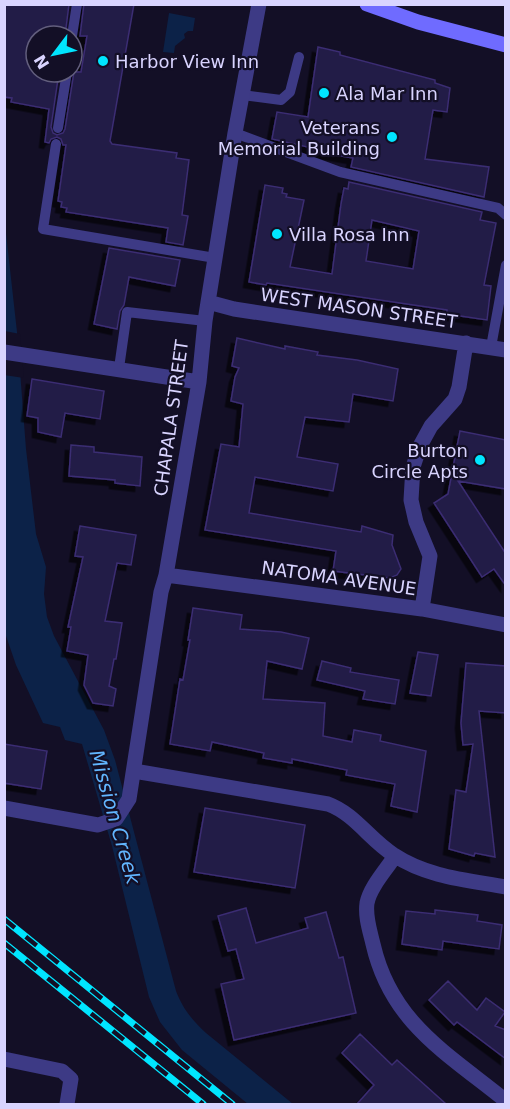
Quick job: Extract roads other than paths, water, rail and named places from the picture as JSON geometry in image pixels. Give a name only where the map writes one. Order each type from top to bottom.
[{"type":"main road","points":[[367,4],[418,22],[506,45]]},
{"type":"street","name":"CHAPALA STREET","points":[[4,808],[92,825],[103,825],[111,822],[120,814],[131,791],[161,592],[166,575],[199,382],[204,321],[259,4]]},
{"type":"street","name":"WEST MASON STREET","points":[[208,302],[234,309],[498,348]]},
{"type":"street","points":[[422,609],[430,556],[416,522],[411,500],[413,467],[420,446],[431,426],[455,399],[466,343]]},
{"type":"street","points":[[4,352],[199,382]]},
{"type":"street","name":"NATOMA AVENUE","points":[[166,575],[422,609],[506,625]]},
{"type":"street","points":[[134,771],[328,804],[341,809],[395,856],[414,867],[440,875],[506,887]]},
{"type":"street","points":[[395,856],[372,891],[367,901],[366,913],[377,962],[385,983],[410,1021],[425,1036],[506,1101]]},
{"type":"street","points":[[4,1059],[62,1071],[71,1079],[67,1104]]},
{"type":"lane","points":[[74,24],[77,4]]},
{"type":"lane","points":[[242,95],[281,100],[290,92],[299,57]]},
{"type":"lane","points":[[58,128],[65,84]]},
{"type":"lane","points":[[235,133],[340,172],[498,208],[506,215]]},
{"type":"lane","points":[[56,144],[43,229],[215,258]]},
{"type":"lane","points":[[498,348],[506,265]]},
{"type":"lane","points":[[119,368],[128,312],[204,321]]},
{"type":"water","points":[[169,13],[195,18],[193,31],[184,34],[185,38],[175,46],[174,53],[163,52]]},
{"type":"water","name":"Mission Creek","points":[[4,215],[36,534],[46,567],[44,594],[47,617],[54,636],[104,730],[115,760],[176,991],[182,1003],[192,1019],[206,1033],[293,1104],[248,1104],[182,1050],[160,1022],[149,997],[112,846],[82,744],[65,740],[60,727],[43,723],[16,665],[5,633]]},
{"type":"railway","points":[[4,919],[232,1104]]},
{"type":"railway","points":[[4,943],[203,1104]]},
{"type":"place","name":"Harbor View Inn","points":[[103,61]]},
{"type":"place","name":"Ala Mar Inn","points":[[324,93]]},
{"type":"place","name":"Veterans Memorial Building","points":[[392,137]]},
{"type":"place","name":"Villa Rosa Inn","points":[[277,234]]},
{"type":"place","name":"Burton Circle Apts","points":[[480,460]]}]
